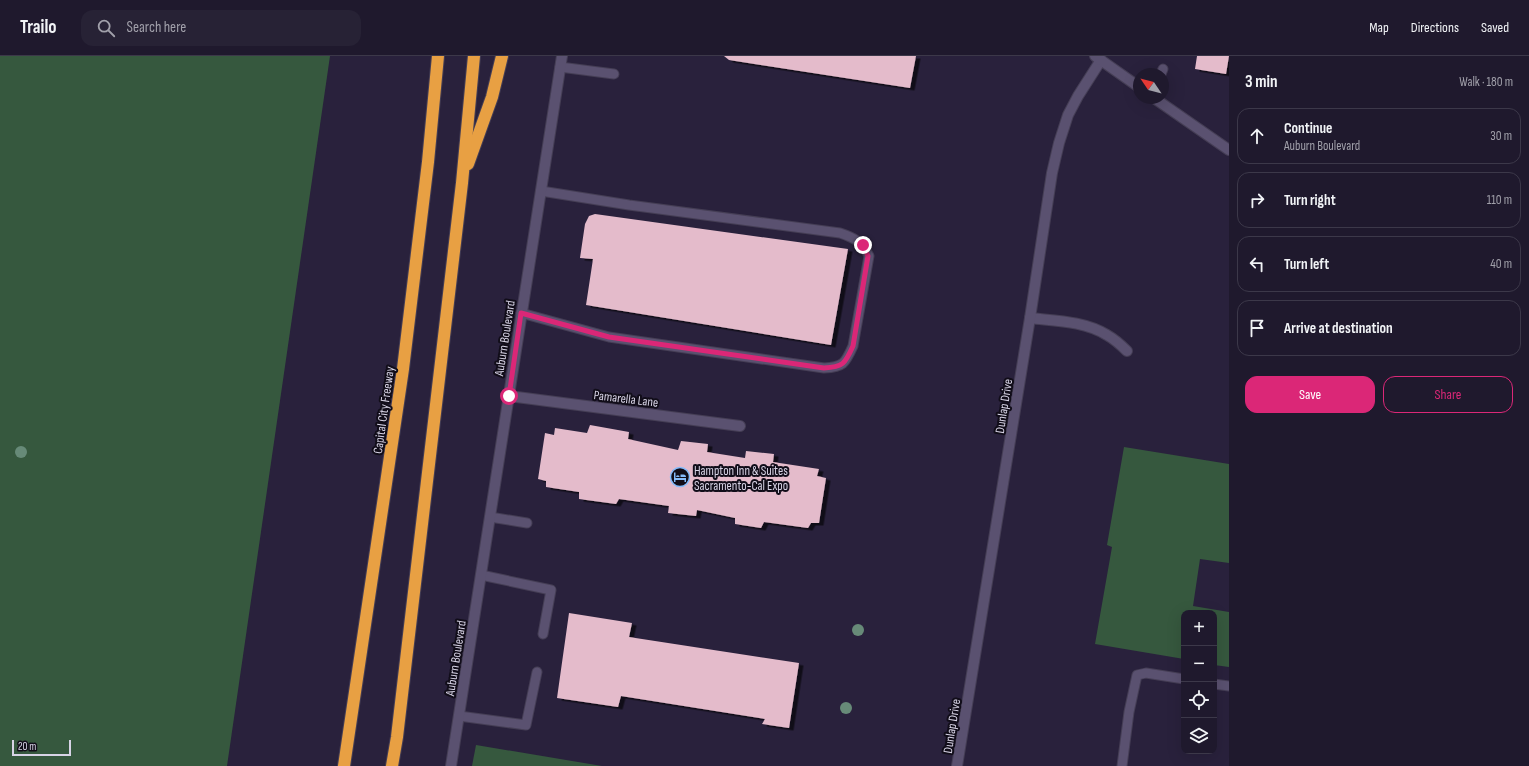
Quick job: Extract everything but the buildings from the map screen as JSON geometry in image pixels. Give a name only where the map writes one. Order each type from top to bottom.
[{"type":"highway","name":"Capital City Freeway","points":[[344,766],[403,369],[428,162],[438,56]]},
{"type":"highway","points":[[392,766],[397,737],[462,183],[474,56]]},
{"type":"highway","points":[[462,183],[492,97],[502,56]]},
{"type":"highway","points":[[397,737],[397,766]]},
{"type":"street","name":"Auburn Boulevard","points":[[451,766],[562,56]]},
{"type":"street","points":[[1100,57],[1133,82]]},
{"type":"street","name":"Dunlap Drive","points":[[957,766],[1030,318],[1052,173],[1059,143],[1068,115],[1100,57]]},
{"type":"street","points":[[1164,104],[1229,150]]},
{"type":"street","points":[[1030,318],[1073,322],[1090,327],[1107,335],[1127,351]]},
{"type":"street","name":"Pamarella Lane","points":[[509,396],[740,426]]},
{"type":"lane","points":[[560,67],[614,74]]},
{"type":"lane","points":[[521,313],[609,337],[824,368],[838,367],[847,360],[853,346],[868,256],[863,245],[852,237],[840,233],[629,205],[540,191]]},
{"type":"lane","points":[[490,517],[528,523]]},
{"type":"lane","points":[[481,574],[551,590],[543,634]]},
{"type":"lane","points":[[459,716],[526,725],[536,672]]},
{"type":"lane","points":[[1122,766],[1129,712],[1137,675],[1146,673],[1181,679]]},
{"type":"lane","points":[[1217,684],[1229,686]]},
{"type":"green space","points":[[0,56],[330,56],[227,766],[0,766]]},
{"type":"green space","points":[[1124,447],[1229,464],[1229,563],[1200,559],[1193,606],[1217,610],[1181,610],[1181,658],[1095,644],[1112,547],[1107,545]]},
{"type":"green space","points":[[1217,610],[1229,612],[1229,667],[1217,665]]},
{"type":"green space","points":[[476,745],[602,766],[472,766]]},
{"type":"place","name":"Hampton Inn & Suites Sacramento-Cal Expo","points":[[680,477]]},
{"type":"route","points":[[509,396],[521,313],[609,337],[824,368],[838,367],[847,360],[853,346],[868,256],[863,245]]}]
